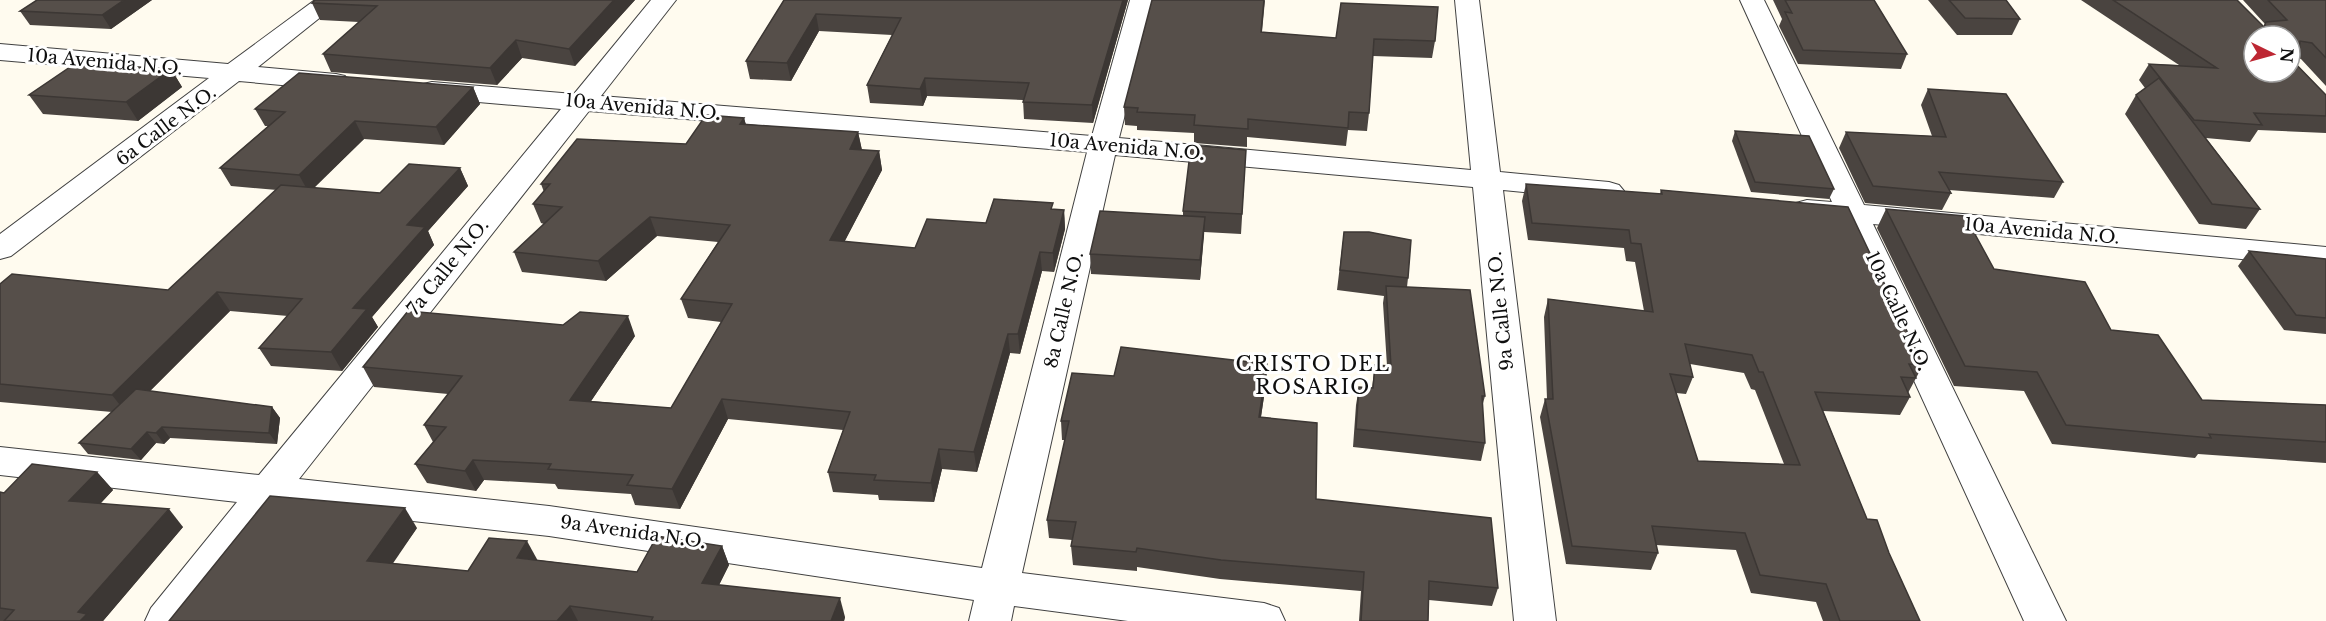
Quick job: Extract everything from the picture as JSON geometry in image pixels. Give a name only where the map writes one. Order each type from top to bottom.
[{"type":"street","name":"6a Calle N.O.","points":[[0,249],[235,74],[330,0]]},
{"type":"street","name":"7a Calle N.O.","points":[[166,621],[268,490],[664,0]]},
{"type":"street","name":"8a Calle N.O.","points":[[994,604],[1103,145],[1142,0]]},
{"type":"street","name":"9a Calle N.O.","points":[[1467,0],[1536,621]]},
{"type":"street","name":"10a Calle N.O.","points":[[1752,0],[2044,621]]},
{"type":"street","name":"10a Avenida N.O.","points":[[0,52],[366,85]]},
{"type":"street","name":"10a Avenida N.O.","points":[[402,88],[1103,145],[1640,194]]},
{"type":"street","name":"10a Avenida N.O.","points":[[1781,207],[2326,257]]},
{"type":"street","name":"9a Avenida N.O.","points":[[0,461],[560,522],[994,604],[1264,621]]},
{"type":"building","points":[[37,0],[124,0],[102,15],[20,11]]},
{"type":"building","points":[[315,0],[614,0],[569,49],[516,40],[490,68],[323,54],[377,6],[312,3]]},
{"type":"building","points":[[784,0],[1123,0],[1092,105],[1023,102],[1029,83],[925,78],[920,89],[867,85],[901,18],[816,14],[787,63],[746,61]]},
{"type":"building","points":[[1152,0],[1264,0],[1261,32],[1336,38],[1341,3],[1438,7],[1435,41],[1374,39],[1369,113],[1349,112],[1348,128],[1248,119],[1248,129],[1194,125],[1195,115],[1137,112],[1138,108],[1124,107]]},
{"type":"building","points":[[1785,0],[1874,0],[1907,54],[1803,50],[1785,12],[1792,13]]},
{"type":"building","points":[[1949,0],[2006,0],[2020,19],[1965,18]]},
{"type":"building","points":[[2113,0],[2237,0],[2261,24],[2242,24],[2242,84],[2302,84],[2302,70],[2326,95],[2326,116],[2254,113],[2262,125],[2194,120],[2149,64],[2217,68]]},
{"type":"building","points":[[2268,0],[2326,0],[2326,58],[2312,43],[2302,41],[2302,24],[2265,24],[2266,22],[2287,20]]},
{"type":"building","points":[[76,63],[171,69],[126,102],[29,95]]},
{"type":"building","points":[[299,73],[473,87],[436,127],[355,121],[299,175],[220,168],[285,112],[255,109]]},
{"type":"building","points":[[2159,78],[2260,209],[2212,204],[2136,95]]},
{"type":"building","points":[[1928,89],[2006,94],[2063,182],[1939,172],[1951,193],[1873,186],[1846,132],[1946,137]]},
{"type":"building","points":[[706,115],[744,118],[740,124],[858,132],[850,149],[879,151],[830,240],[915,248],[927,219],[986,223],[994,199],[1053,203],[1051,209],[1064,210],[1053,253],[1040,252],[1018,334],[1008,334],[974,452],[939,449],[931,483],[874,480],[876,475],[828,472],[850,412],[722,399],[672,489],[627,485],[633,475],[548,469],[551,464],[473,460],[465,471],[415,464],[446,427],[424,425],[462,376],[363,367],[408,311],[563,325],[580,312],[628,316],[570,400],[671,408],[732,304],[681,299],[730,225],[650,217],[598,261],[514,252],[562,207],[533,204],[550,184],[541,184],[577,139],[686,144]]},
{"type":"building","points":[[1735,131],[1809,136],[1834,189],[1755,182]]},
{"type":"building","points":[[1191,145],[1246,150],[1242,214],[1183,211]]},
{"type":"building","points":[[409,164],[460,168],[407,225],[425,227],[353,308],[367,309],[331,352],[259,348],[302,299],[217,292],[112,395],[0,384],[0,284],[12,274],[168,290],[281,185],[380,193]]},
{"type":"building","points":[[1526,184],[1662,194],[1661,190],[1848,207],[1923,365],[1909,364],[1916,378],[1901,377],[1910,397],[1815,392],[1867,519],[1877,520],[1889,553],[1920,621],[1840,621],[1826,584],[1760,575],[1745,533],[1652,526],[1658,553],[1572,546],[1545,399],[1553,399],[1548,299],[1653,312],[1641,244],[1631,243],[1629,230],[1532,223]],"holes":[[[1685,344],[1752,355],[1759,372],[1763,372],[1800,465],[1698,461],[1670,374],[1693,377]]]},
{"type":"building","points":[[1886,209],[1965,216],[1994,269],[2085,282],[2111,330],[2158,335],[2202,400],[2326,405],[2326,442],[2209,434],[2211,438],[2066,425],[2037,372],[1965,366]]},
{"type":"building","points":[[1100,211],[1205,217],[1200,260],[1090,254]]},
{"type":"building","points":[[1344,232],[1369,232],[1411,240],[1408,278],[1340,270]]},
{"type":"building","points":[[2249,251],[2326,259],[2326,318],[2296,315]]},
{"type":"building","points":[[1386,286],[1470,290],[1485,396],[1482,396],[1485,443],[1356,429],[1359,387],[1373,388],[1375,365],[1391,366]]},
{"type":"building","points":[[1121,347],[1267,364],[1259,417],[1317,423],[1316,499],[1491,518],[1498,588],[1429,581],[1428,621],[1361,621],[1364,572],[1221,560],[1137,548],[1136,552],[1071,546],[1076,522],[1047,520],[1069,421],[1061,421],[1072,373],[1114,376]]},
{"type":"building","points":[[136,389],[272,407],[269,433],[162,427],[156,433],[147,432],[131,449],[79,443]]},
{"type":"building","points":[[32,464],[97,472],[69,501],[169,509],[78,612],[87,614],[80,621],[4,621],[14,610],[0,608],[0,492],[4,493]]},
{"type":"building","points":[[270,496],[405,508],[367,561],[468,571],[489,538],[527,541],[517,558],[637,572],[657,536],[722,546],[702,583],[840,598],[831,621],[651,621],[653,617],[570,606],[557,621],[169,621]]},
{"type":"district","name":"CRISTO DEL ROSARIO","points":[[1313,376]]}]
